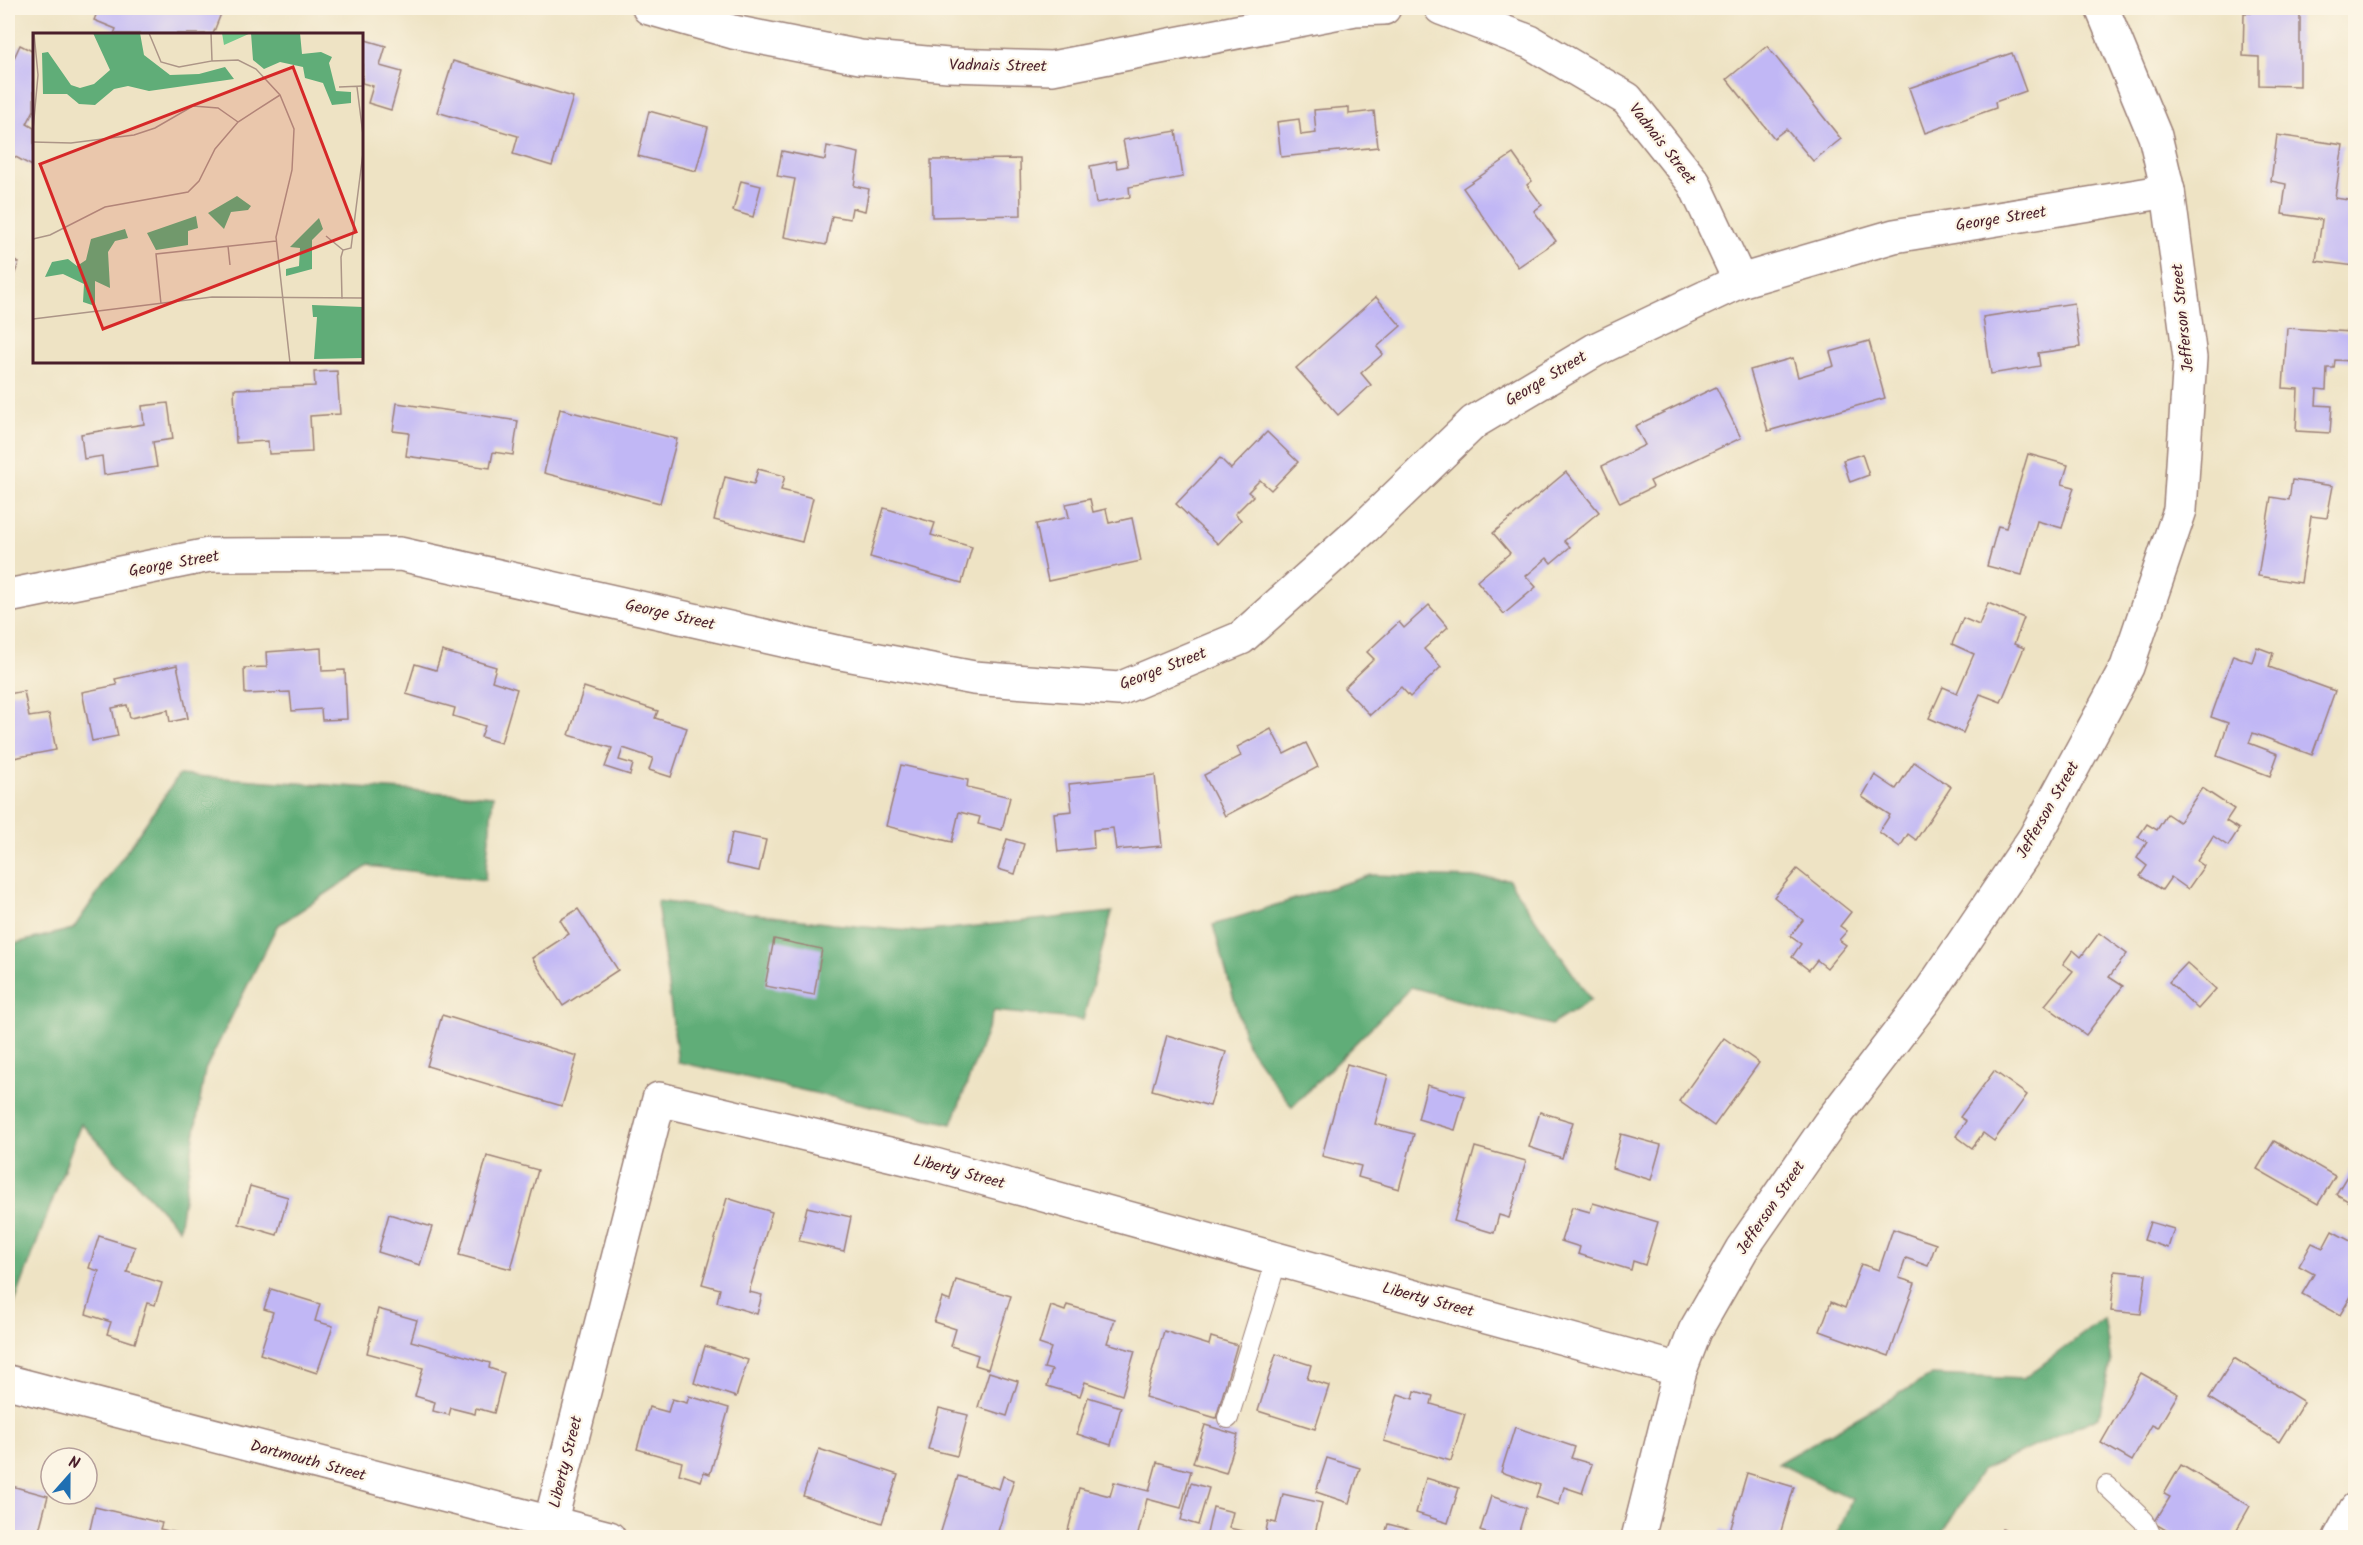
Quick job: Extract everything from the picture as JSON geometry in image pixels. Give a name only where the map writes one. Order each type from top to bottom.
[{"type":"street","name":"Vadnais Street","points":[[649,8],[733,32],[860,57],[948,65],[1052,68],[1355,9],[1384,8]]},
{"type":"street","name":"Vadnais Street","points":[[1441,8],[1530,42],[1627,99],[1694,183],[1740,281]]},
{"type":"street","name":"Jefferson Street","points":[[1638,1538],[1680,1370],[1695,1331],[1742,1249],[1829,1124],[1926,998],[2035,837],[2127,667],[2180,510],[2190,358],[2168,191],[2155,136],[2102,8]]},
{"type":"street","name":"George Street","points":[[8,596],[209,555],[400,554],[836,652],[963,676],[1119,689],[1241,638],[1365,527],[1474,422],[1595,350],[1740,281],[1894,236],[2168,191]]},
{"type":"street","name":"Liberty Street","points":[[550,1524],[659,1099],[931,1164],[1680,1370]]},
{"type":"street","name":"Dartmouth Street","points":[[8,1382],[609,1538]]},
{"type":"street","points":[[2340,1538],[2355,1509]]},
{"type":"lane","points":[[1228,1418],[1277,1259]]},
{"type":"lane","points":[[2107,1486],[2144,1521],[2152,1538]]},
{"type":"green space","points":[[179,775],[493,796],[485,880],[368,866],[277,926],[205,1070],[179,1229],[81,1123],[8,1321],[8,945],[73,929]]},
{"type":"green space","points":[[1371,875],[1508,879],[1591,1000],[1551,1025],[1411,987],[1292,1107],[1247,1045],[1213,925]]},
{"type":"green space","points":[[657,901],[833,924],[920,932],[1112,912],[1083,1020],[994,1011],[952,1124],[678,1062]]},
{"type":"green space","points":[[2104,1318],[2111,1363],[2099,1417],[1981,1471],[1940,1537],[1836,1537],[1852,1499],[1778,1463],[1932,1375],[2023,1379]]},
{"type":"building","points":[[99,8],[214,8],[222,11],[213,33],[114,33],[116,29],[94,20]]},
{"type":"building","points":[[2251,8],[2300,8],[2300,86],[2259,85],[2259,57],[2243,56],[2244,13],[2251,13]]},
{"type":"building","points":[[363,39],[386,46],[380,66],[402,72],[391,110],[368,103],[373,86],[363,83]]},
{"type":"building","points":[[20,45],[33,52],[33,112],[27,124],[33,127],[33,166],[12,155],[8,164],[8,71]]},
{"type":"building","points":[[1767,46],[1841,139],[1813,161],[1786,129],[1774,138],[1727,79]]},
{"type":"building","points":[[2012,53],[2026,91],[1995,102],[1996,108],[1925,133],[1909,88]]},
{"type":"building","points":[[453,61],[573,97],[552,166],[513,154],[518,136],[437,112]]},
{"type":"building","points":[[1349,107],[1349,114],[1374,111],[1378,147],[1281,157],[1277,122],[1299,119],[1301,135],[1316,133],[1314,110]]},
{"type":"building","points":[[649,111],[708,127],[696,171],[638,156]]},
{"type":"building","points":[[1176,131],[1183,177],[1129,187],[1130,197],[1096,203],[1090,166],[1116,161],[1117,168],[1128,166],[1123,140]]},
{"type":"building","points":[[2277,135],[2343,145],[2335,198],[2354,201],[2350,231],[2356,232],[2355,266],[2316,261],[2322,220],[2282,214],[2286,184],[2271,181]]},
{"type":"building","points":[[827,146],[859,153],[854,186],[869,189],[865,211],[852,208],[850,219],[832,216],[826,245],[784,237],[795,179],[777,176],[782,151],[825,160]]},
{"type":"building","points":[[1513,154],[1532,181],[1527,185],[1542,205],[1534,211],[1556,241],[1518,267],[1463,188]]},
{"type":"building","points":[[1020,159],[1021,215],[932,217],[931,160]]},
{"type":"building","points":[[741,181],[761,186],[753,217],[733,211]]},
{"type":"building","points":[[8,258],[19,263],[8,290]]},
{"type":"building","points":[[1376,297],[1401,326],[1377,347],[1383,354],[1361,373],[1371,385],[1338,415],[1296,368]]},
{"type":"building","points":[[2074,303],[2080,347],[2038,353],[2040,366],[1991,374],[1983,317]]},
{"type":"building","points":[[2287,328],[2352,332],[2351,361],[2335,360],[2334,368],[2327,368],[2326,390],[2317,389],[2316,405],[2332,406],[2330,433],[2296,431],[2298,389],[2283,388]]},
{"type":"building","points":[[1869,341],[1885,398],[1768,431],[1750,370],[1793,358],[1798,377],[1834,366],[1830,352]]},
{"type":"building","points":[[337,371],[340,414],[310,416],[312,452],[269,454],[268,441],[236,443],[234,389],[315,386],[314,372]]},
{"type":"building","points":[[1716,387],[1741,438],[1650,481],[1653,487],[1620,503],[1602,466],[1645,445],[1635,426]]},
{"type":"building","points":[[168,403],[173,439],[153,442],[157,467],[104,475],[102,456],[84,459],[81,434],[144,424],[142,406]]},
{"type":"building","points":[[397,403],[518,421],[513,455],[493,452],[490,468],[406,456],[409,433],[393,431]]},
{"type":"building","points":[[560,409],[677,439],[660,503],[544,473]]},
{"type":"building","points":[[1267,432],[1298,462],[1271,490],[1260,480],[1248,492],[1253,496],[1235,514],[1241,520],[1218,544],[1176,504],[1220,458],[1231,469]]},
{"type":"building","points":[[1862,454],[1869,475],[1850,482],[1843,460]]},
{"type":"building","points":[[2028,454],[2068,465],[2062,484],[2074,487],[2062,528],[2037,521],[2022,575],[1987,566],[1998,526],[2006,528]]},
{"type":"building","points":[[758,469],[785,476],[781,490],[813,498],[802,542],[714,520],[725,477],[754,484]]},
{"type":"building","points":[[1566,472],[1599,512],[1564,541],[1570,547],[1551,563],[1547,558],[1526,576],[1536,587],[1504,614],[1477,581],[1510,553],[1493,533]]},
{"type":"building","points":[[2292,480],[2333,486],[2327,518],[2311,516],[2301,583],[2258,576],[2271,497],[2289,500]]},
{"type":"building","points":[[1090,499],[1093,512],[1106,509],[1109,523],[1132,518],[1141,561],[1048,581],[1036,524],[1069,517],[1066,504]]},
{"type":"building","points":[[884,508],[935,523],[931,535],[972,547],[962,583],[870,557]]},
{"type":"building","points":[[1988,603],[2024,618],[2014,644],[2024,648],[2001,702],[1980,694],[1963,733],[1929,718],[1943,687],[1957,693],[1974,654],[1952,644],[1963,618],[1979,625]]},
{"type":"building","points":[[1429,605],[1448,627],[1424,649],[1441,667],[1410,697],[1401,687],[1370,715],[1344,688],[1374,659],[1367,652],[1399,622],[1404,628]]},
{"type":"building","points":[[2257,647],[2273,653],[2269,667],[2335,691],[2312,755],[2253,733],[2249,743],[2278,754],[2270,776],[2217,756],[2228,723],[2211,717],[2233,655],[2252,662]]},
{"type":"building","points":[[321,648],[322,671],[345,670],[347,719],[322,720],[321,709],[292,711],[290,692],[245,694],[244,668],[267,667],[266,652]]},
{"type":"building","points":[[442,651],[496,667],[492,681],[517,689],[501,743],[481,737],[485,726],[453,716],[455,708],[406,694],[415,664],[436,670]]},
{"type":"building","points":[[177,665],[188,718],[170,722],[168,710],[130,718],[127,705],[112,708],[118,736],[92,741],[82,692],[117,685],[115,679]]},
{"type":"building","points":[[584,687],[658,711],[655,718],[687,728],[671,777],[649,770],[653,758],[623,748],[619,760],[633,764],[630,775],[605,767],[612,748],[569,735]]},
{"type":"building","points":[[24,691],[29,717],[49,714],[56,750],[8,759],[8,694]]},
{"type":"building","points":[[1271,729],[1284,754],[1306,743],[1318,767],[1225,816],[1204,775],[1241,756],[1237,747]]},
{"type":"building","points":[[1914,762],[1951,787],[1916,840],[1908,834],[1900,847],[1879,832],[1890,815],[1862,797],[1875,775],[1896,789]]},
{"type":"building","points":[[901,765],[968,780],[967,787],[1010,797],[1002,830],[978,824],[980,817],[959,812],[952,842],[886,826]]},
{"type":"building","points":[[1155,775],[1162,846],[1116,850],[1113,828],[1093,830],[1094,848],[1058,852],[1054,813],[1072,811],[1069,784]]},
{"type":"building","points":[[2202,788],[2234,809],[2226,821],[2239,829],[2228,846],[2213,836],[2197,861],[2204,866],[2188,889],[2171,877],[2162,890],[2140,876],[2147,866],[2137,858],[2147,842],[2138,837],[2147,824],[2157,830],[2167,814],[2179,822]]},
{"type":"building","points":[[732,833],[766,840],[759,871],[726,864]]},
{"type":"building","points":[[1007,839],[1024,844],[1015,874],[998,869]]},
{"type":"building","points":[[1797,869],[1851,912],[1840,926],[1847,931],[1839,940],[1846,945],[1827,968],[1817,960],[1809,970],[1792,957],[1801,944],[1790,936],[1803,920],[1774,897]]},
{"type":"building","points":[[578,909],[618,970],[563,1006],[532,958],[569,934],[560,920]]},
{"type":"building","points":[[2099,933],[2127,954],[2109,977],[2123,986],[2086,1035],[2045,1005],[2073,971],[2063,964],[2073,950],[2081,957]]},
{"type":"building","points":[[774,939],[822,949],[814,995],[765,986]]},
{"type":"building","points":[[2187,963],[2216,989],[2198,1009],[2169,982]]},
{"type":"building","points":[[442,1015],[577,1056],[562,1106],[427,1066]]},
{"type":"building","points":[[1167,1035],[1226,1052],[1210,1106],[1152,1090]]},
{"type":"building","points":[[1724,1038],[1759,1063],[1714,1126],[1679,1101]]},
{"type":"building","points":[[1347,1064],[1388,1075],[1375,1124],[1414,1134],[1399,1189],[1358,1177],[1361,1166],[1322,1156]]},
{"type":"building","points":[[1994,1071],[2027,1095],[1994,1141],[1983,1133],[1972,1148],[1956,1136],[1966,1121],[1960,1117]]},
{"type":"building","points":[[1427,1085],[1465,1096],[1455,1130],[1418,1119]]},
{"type":"building","points":[[1540,1112],[1573,1122],[1562,1158],[1529,1147]]},
{"type":"building","points":[[1621,1134],[1661,1145],[1651,1180],[1612,1168]]},
{"type":"building","points":[[2274,1141],[2335,1176],[2318,1204],[2257,1169]]},
{"type":"building","points":[[1475,1147],[1526,1161],[1509,1218],[1499,1215],[1494,1233],[1454,1221]]},
{"type":"building","points":[[487,1156],[538,1170],[511,1269],[459,1255]]},
{"type":"building","points":[[2356,1161],[2356,1200],[2353,1204],[2336,1194]]},
{"type":"building","points":[[250,1186],[288,1197],[277,1235],[239,1224]]},
{"type":"building","points":[[727,1198],[772,1212],[749,1292],[762,1295],[757,1314],[717,1302],[720,1289],[702,1284]]},
{"type":"building","points":[[1593,1203],[1658,1222],[1645,1265],[1633,1261],[1631,1270],[1578,1254],[1580,1247],[1561,1241],[1572,1207],[1590,1212]]},
{"type":"building","points":[[807,1207],[851,1217],[844,1251],[799,1241]]},
{"type":"building","points":[[389,1214],[432,1227],[420,1265],[378,1252]]},
{"type":"building","points":[[2150,1222],[2174,1229],[2168,1248],[2144,1240]]},
{"type":"building","points":[[1893,1229],[1936,1244],[1928,1266],[1906,1258],[1899,1278],[1915,1283],[1889,1356],[1820,1331],[1831,1302],[1845,1308],[1861,1264],[1879,1270]]},
{"type":"building","points":[[2332,1231],[2356,1244],[2356,1288],[2340,1315],[2302,1294],[2314,1274],[2299,1266],[2312,1243],[2323,1248]]},
{"type":"building","points":[[99,1236],[135,1247],[127,1272],[162,1283],[155,1305],[147,1303],[135,1343],[107,1334],[111,1322],[86,1314],[99,1271],[89,1268]]},
{"type":"building","points":[[2115,1271],[2146,1274],[2141,1314],[2111,1311]]},
{"type":"building","points":[[956,1280],[1011,1296],[988,1369],[975,1365],[978,1355],[951,1346],[956,1329],[934,1322],[942,1298],[950,1301]]},
{"type":"building","points":[[271,1289],[320,1304],[315,1321],[333,1326],[317,1373],[260,1354],[273,1312],[264,1309]]},
{"type":"building","points":[[1067,1305],[1115,1319],[1107,1343],[1135,1351],[1122,1395],[1085,1382],[1080,1396],[1047,1386],[1052,1370],[1044,1368],[1051,1348],[1039,1344],[1051,1306],[1065,1311]]},
{"type":"building","points":[[378,1309],[417,1320],[411,1341],[490,1363],[489,1368],[504,1373],[494,1413],[476,1408],[475,1414],[451,1408],[449,1415],[433,1411],[435,1402],[415,1396],[423,1368],[367,1353]]},
{"type":"building","points":[[1164,1331],[1209,1345],[1211,1337],[1237,1345],[1216,1418],[1145,1397]]},
{"type":"building","points":[[705,1346],[748,1360],[736,1397],[694,1383]]},
{"type":"building","points":[[1276,1354],[1311,1365],[1307,1379],[1329,1386],[1315,1429],[1258,1411]]},
{"type":"building","points":[[2234,1358],[2304,1402],[2279,1442],[2209,1398]]},
{"type":"building","points":[[989,1372],[1018,1381],[1007,1416],[978,1407]]},
{"type":"building","points":[[2141,1373],[2178,1394],[2158,1428],[2152,1425],[2132,1461],[2101,1443]]},
{"type":"building","points":[[1415,1391],[1433,1396],[1431,1404],[1465,1414],[1451,1461],[1384,1441],[1398,1394],[1413,1399]]},
{"type":"building","points":[[689,1396],[729,1408],[710,1474],[704,1472],[701,1481],[679,1474],[682,1462],[637,1449],[649,1407],[668,1412],[672,1399],[687,1403]]},
{"type":"building","points":[[1088,1397],[1121,1407],[1111,1445],[1077,1434]]},
{"type":"building","points":[[939,1408],[968,1415],[957,1456],[928,1449]]},
{"type":"building","points":[[1205,1425],[1238,1435],[1226,1473],[1193,1463]]},
{"type":"building","points":[[1515,1427],[1575,1447],[1571,1458],[1592,1464],[1582,1493],[1564,1487],[1559,1505],[1536,1497],[1540,1485],[1501,1472]]},
{"type":"building","points":[[819,1449],[898,1475],[882,1523],[803,1496]]},
{"type":"building","points":[[1327,1458],[1360,1468],[1349,1503],[1316,1492]]},
{"type":"building","points":[[1157,1462],[1191,1471],[1181,1508],[1147,1499],[1137,1538],[1066,1538],[1079,1488],[1110,1496],[1114,1482],[1149,1491]]},
{"type":"building","points":[[2181,1465],[2250,1506],[2232,1538],[2179,1538],[2154,1523],[2170,1497],[2164,1494]]},
{"type":"building","points":[[1747,1473],[1794,1487],[1779,1538],[1719,1538],[1722,1529],[1730,1531]]},
{"type":"building","points":[[958,1476],[999,1489],[1003,1476],[1014,1480],[996,1538],[939,1538]]},
{"type":"building","points":[[1426,1478],[1459,1488],[1448,1523],[1416,1513]]},
{"type":"building","points":[[1191,1483],[1209,1488],[1198,1525],[1181,1520]]},
{"type":"building","points":[[8,1485],[39,1494],[39,1506],[45,1506],[37,1538],[17,1535],[17,1538],[8,1538]]},
{"type":"building","points":[[1283,1494],[1322,1503],[1314,1538],[1206,1538],[1213,1507],[1233,1512],[1229,1528],[1265,1536],[1268,1521],[1276,1523]]},
{"type":"building","points":[[1491,1496],[1526,1508],[1517,1538],[1501,1538],[1480,1531]]},
{"type":"building","points":[[95,1507],[162,1523],[160,1529],[177,1533],[176,1538],[88,1538]]},
{"type":"building","points":[[1388,1524],[1415,1531],[1413,1538],[1384,1538]]},
{"type":"building","points":[[2002,1529],[2027,1537],[2027,1538],[1999,1538]]}]
